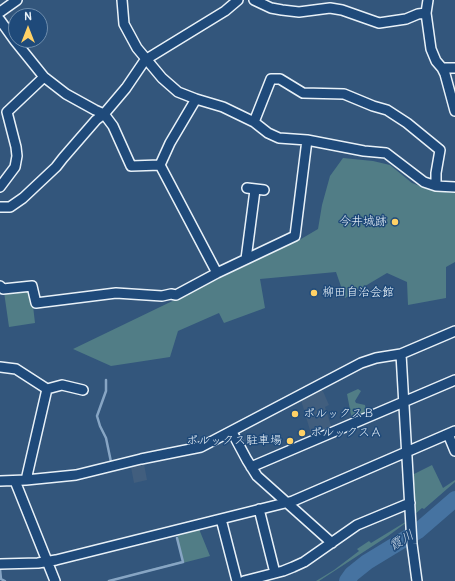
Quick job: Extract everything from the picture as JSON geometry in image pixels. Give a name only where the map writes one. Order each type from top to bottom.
[{"type":"street","points":[[0,12],[17,0]]},
{"type":"street","points":[[122,0],[124,24],[137,48],[145,60],[178,92],[223,107],[254,122],[268,133],[279,138],[307,140],[386,153],[397,160],[415,177],[424,182],[436,186],[455,187]]},
{"type":"street","points":[[0,207],[10,207],[24,198],[56,167],[62,158],[96,120],[104,114],[126,88],[145,60],[225,11],[238,0]]},
{"type":"street","points":[[254,0],[271,8],[299,12],[330,8],[342,10],[379,22],[406,19],[418,14],[426,13]]},
{"type":"street","points":[[428,0],[426,13],[431,49],[436,61],[442,68],[455,111]]},
{"type":"street","points":[[0,20],[44,77],[66,94],[104,114],[113,126],[131,166],[160,165]]},
{"type":"street","points":[[442,68],[455,68]]},
{"type":"street","points":[[0,187],[15,167],[17,156],[7,112],[44,77]]},
{"type":"street","points":[[254,122],[271,79],[280,79],[303,93],[344,94],[372,106],[387,110],[407,123],[440,150],[436,173],[436,186]]},
{"type":"street","points":[[160,165],[170,143],[196,99]]},
{"type":"street","points":[[0,286],[3,289],[32,286],[36,303],[116,293],[162,296],[171,294],[176,295],[216,273],[295,236],[307,140]]},
{"type":"street","points":[[160,165],[216,273]]},
{"type":"street","points":[[246,259],[255,189]]},
{"type":"street","points":[[0,480],[14,481],[83,474],[146,458],[205,446],[361,363],[372,359],[401,354],[455,331]]},
{"type":"street","points":[[401,354],[412,544],[417,581]]},
{"type":"street","points":[[0,367],[16,368],[47,389],[62,385],[83,390]]},
{"type":"street","points":[[251,467],[455,380]]},
{"type":"street","points":[[26,480],[47,389]]},
{"type":"street","points":[[232,432],[257,476],[332,543]]},
{"type":"street","points":[[0,564],[48,562],[293,500],[452,432],[455,451]]},
{"type":"street","points":[[14,481],[55,581]]},
{"type":"street","points":[[244,581],[284,571],[304,562],[363,522],[410,503]]},
{"type":"street","points":[[259,509],[275,573]]},
{"type":"street","points":[[221,519],[237,581]]},
{"type":"shaded area","points":[[322,389],[329,405],[325,407],[332,429],[312,437],[301,400]]},
{"type":"shaded area","points":[[144,464],[147,480],[134,483],[131,467]]},
{"type":"green space","points":[[343,158],[373,161],[390,165],[412,183],[433,191],[455,193],[455,262],[446,267],[446,298],[408,305],[407,282],[387,273],[345,298],[336,272],[260,279],[265,308],[224,323],[219,313],[178,331],[170,357],[111,366],[73,349],[301,239],[318,229],[322,205],[330,176]]},
{"type":"green space","points":[[31,289],[35,323],[9,327],[4,292]]},
{"type":"green space","points":[[358,389],[361,391],[355,401],[356,403],[365,405],[366,414],[352,420],[347,394]]},
{"type":"green space","points":[[432,465],[443,488],[455,480],[455,482],[424,509],[422,508],[414,515],[412,475]]},
{"type":"green space","points":[[407,521],[388,536],[319,581],[316,581],[334,570],[359,551],[357,549],[369,541],[371,543]]},
{"type":"green space","points":[[199,529],[210,556],[112,581],[106,581],[182,561],[176,537],[178,537],[177,535]]},
{"type":"waterway","points":[[106,380],[106,391],[97,416],[106,438],[111,462]]},
{"type":"waterway","name":"霞川","points":[[347,581],[352,574],[367,562],[418,531],[455,499]]},
{"type":"waterway","points":[[109,581],[183,562],[177,538]]},
{"type":"waterway","points":[[0,569],[1,579],[5,581]]},
{"type":"place","name":"今井城跡","points":[[395,222]]},
{"type":"place","name":"柳田自治会館","points":[[314,293]]},
{"type":"place","name":"ポルックスＢ","points":[[295,414]]},
{"type":"place","name":"ポルックスＡ","points":[[302,433]]},
{"type":"place","name":"ポルックス駐車場","points":[[290,441]]}]
